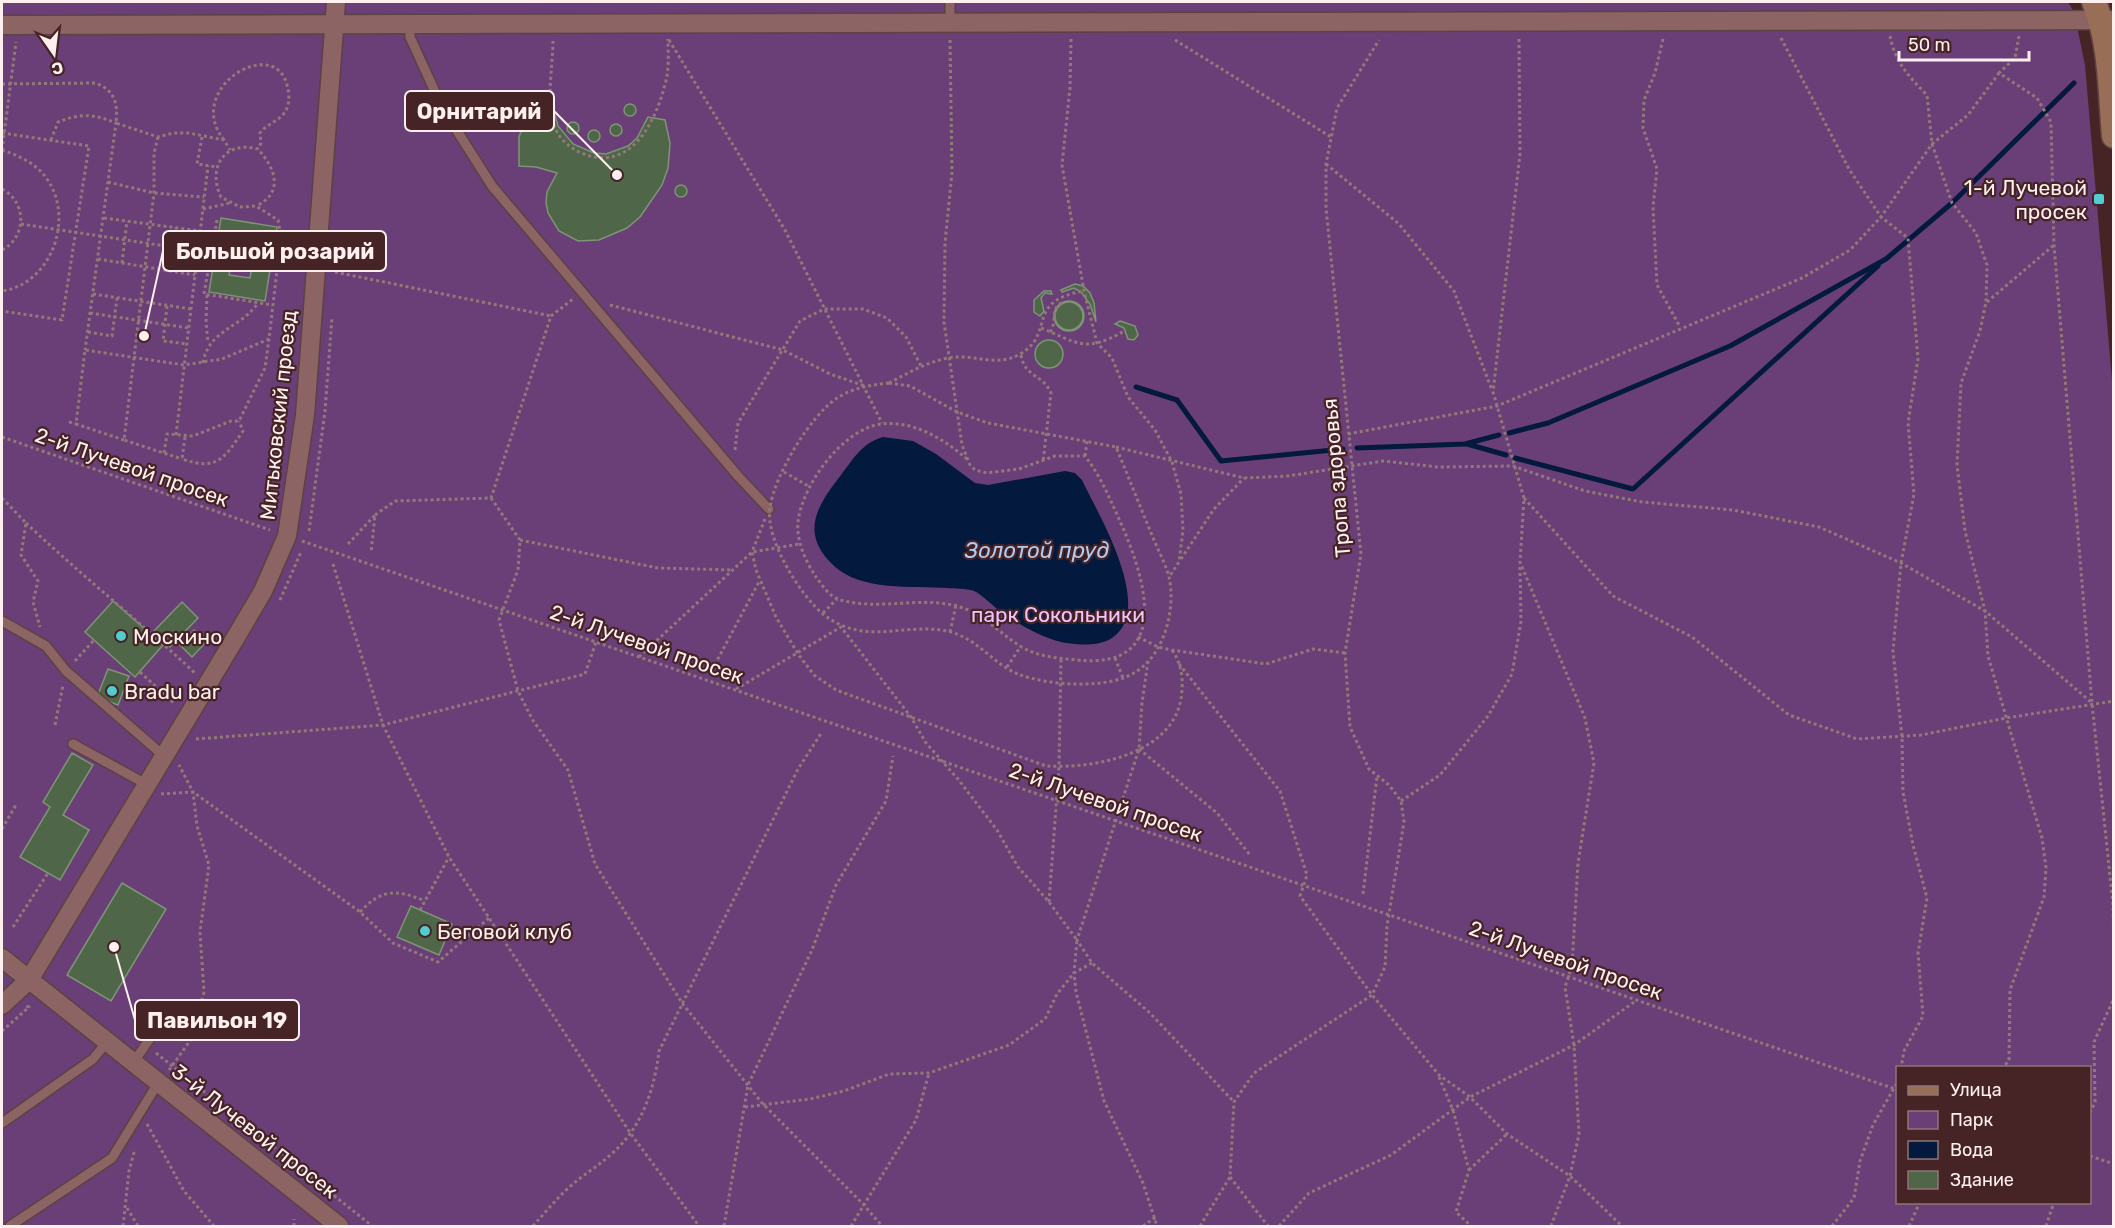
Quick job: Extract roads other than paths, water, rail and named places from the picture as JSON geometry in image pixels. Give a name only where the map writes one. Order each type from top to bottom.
[{"type":"street","name":"Митьковский проезд","points":[[2,1005],[29,980],[172,760],[263,591],[287,536],[305,416],[336,2]]},
{"type":"street","points":[[10,25],[554,24],[669,31],[915,23],[2018,20],[2103,14],[2114,136]]},
{"type":"street","name":"3-й Лучевой просек","points":[[2,958],[339,1227]]},
{"type":"lane","points":[[950,2],[950,23]]},
{"type":"lane","points":[[410,24],[410,38],[442,107],[486,176],[738,476],[769,509]]},
{"type":"lane","points":[[2,621],[46,646],[66,671],[172,760]]},
{"type":"lane","points":[[73,744],[154,789]]},
{"type":"lane","points":[[133,1063],[153,1034]]},
{"type":"lane","points":[[2,1123],[93,1059],[107,1042]]},
{"type":"lane","points":[[2,1219],[8,1227],[112,1158],[158,1083]]},
{"type":"water","name":"Золотой пруд","points":[[883,437],[913,441],[936,454],[975,483],[988,485],[1065,471],[1075,473],[1082,480],[1120,561],[1126,584],[1128,606],[1124,624],[1112,638],[1106,641],[1091,644],[1065,643],[1024,626],[974,591],[888,586],[858,580],[834,566],[823,554],[817,542],[815,520],[819,509],[832,486],[859,452],[869,443]]},
{"type":"waterway","points":[[1509,433],[1548,423],[1730,346],[1886,259],[1952,203],[2074,83]]},
{"type":"waterway","points":[[1515,458],[1633,489],[1878,266]]},
{"type":"waterway","points":[[1136,387],[1177,400],[1221,461],[1343,449]]},
{"type":"waterway","points":[[1357,448],[1465,444],[1499,435]]},
{"type":"waterway","points":[[1467,444],[1506,455]]},
{"type":"place","name":"Орнитарий","points":[[617,175]]},
{"type":"place","name":"1-й Лучевой просек","points":[[2099,199]]},
{"type":"place","name":"Большой розарий","points":[[144,336]]},
{"type":"place","name":"Москино","points":[[121,636]]},
{"type":"place","name":"Bradu bar","points":[[112,691]]},
{"type":"place","name":"Беговой клуб","points":[[425,931]]},
{"type":"place","name":"Павильон 19","points":[[114,947]]},
{"type":"park label","name":"парк Сокольники","points":[[1058,614]]}]
